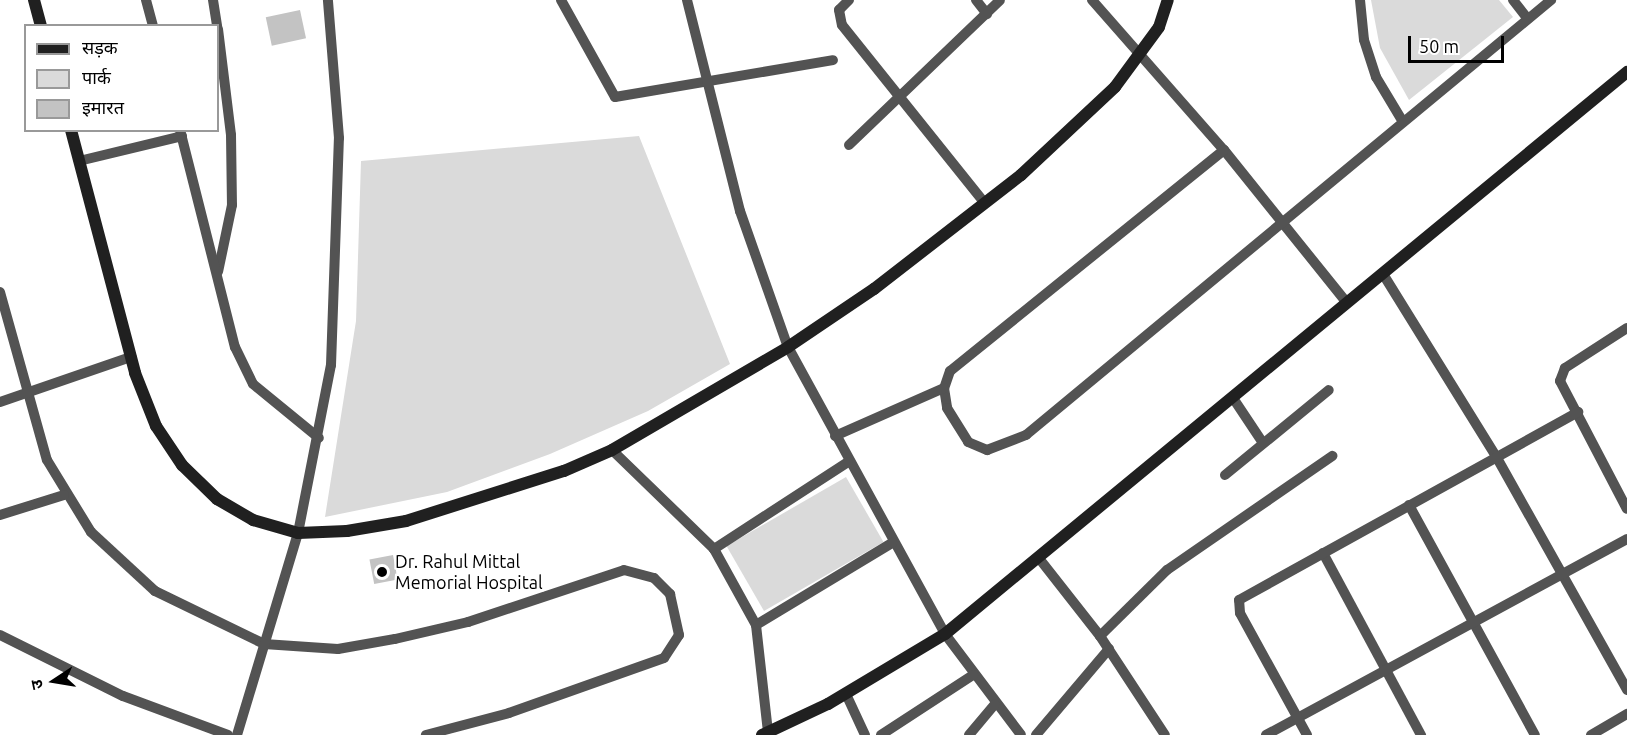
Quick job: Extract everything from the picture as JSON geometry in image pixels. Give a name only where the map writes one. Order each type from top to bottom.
[{"type":"street","points":[[34,0],[40,24]]},
{"type":"street","points":[[146,0],[152,24]]},
{"type":"street","points":[[213,0],[216,24]]},
{"type":"street","points":[[237,735],[298,533],[319,438],[331,365],[338,267],[339,138],[328,0]]},
{"type":"street","points":[[561,0],[615,97],[833,60]]},
{"type":"street","points":[[687,0],[740,211],[788,347],[892,543],[945,634],[973,675],[1021,735]]},
{"type":"street","points":[[849,0],[839,10],[842,25],[902,94],[984,202]]},
{"type":"street","points":[[976,0],[987,14]]},
{"type":"street","points":[[849,146],[1000,0]]},
{"type":"street","points":[[1092,0],[1224,150],[1347,303]]},
{"type":"street","points":[[71,132],[131,357],[156,426],[182,465],[217,499],[253,520],[298,533],[406,521],[484,500],[612,450],[788,347],[874,289],[984,202],[1115,87],[1141,55],[1168,0]]},
{"type":"street","points":[[1360,0],[1364,40],[1376,77],[1403,122]]},
{"type":"street","points":[[1513,0],[1528,19]]},
{"type":"street","points":[[944,388],[956,427],[968,442],[987,450],[1005,446],[1283,224],[1551,0]]},
{"type":"street","points":[[217,275],[232,205],[231,135],[219,43]]},
{"type":"street","points":[[612,450],[714,549],[756,625],[765,734],[846,694],[945,634],[1627,72]]},
{"type":"street","points":[[79,161],[181,133],[236,347],[252,384],[319,438]]},
{"type":"street","points":[[835,436],[944,388],[965,356],[1224,150]]},
{"type":"street","points":[[1383,274],[1497,458],[1563,571],[1627,690]]},
{"type":"street","points":[[0,292],[27,393],[64,495],[108,552],[155,591],[264,644],[338,649],[395,639],[468,622],[624,570],[654,578],[670,594],[679,634],[664,658],[509,713],[426,735]]},
{"type":"street","points":[[1627,328],[1561,374],[1627,508]]},
{"type":"street","points":[[0,402],[131,357]]},
{"type":"street","points":[[1225,475],[1329,390]]},
{"type":"street","points":[[1233,398],[1263,443]]},
{"type":"street","points":[[1307,735],[1238,607],[1245,594],[1578,412]]},
{"type":"street","points":[[1100,636],[1167,570],[1332,456]]},
{"type":"street","points":[[714,549],[848,462]]},
{"type":"street","points":[[0,514],[64,495]]},
{"type":"street","points":[[1409,505],[1474,619],[1535,735]]},
{"type":"street","points":[[1266,735],[1474,619],[1627,539]]},
{"type":"street","points":[[756,625],[892,543]]},
{"type":"street","points":[[1323,553],[1421,735]]},
{"type":"street","points":[[1038,557],[1100,636],[1165,735]]},
{"type":"street","points":[[0,635],[131,700],[228,735]]},
{"type":"street","points":[[1036,735],[1109,649]]},
{"type":"street","points":[[881,735],[973,675]]},
{"type":"street","points":[[846,694],[865,735]]},
{"type":"street","points":[[969,735],[995,704]]},
{"type":"street","points":[[1591,735],[1627,714]]},
{"type":"green space","points":[[1371,0],[1499,0],[1513,17],[1409,100],[1380,48]]},
{"type":"green space","points":[[639,136],[730,364],[648,411],[550,454],[447,492],[325,517],[356,321],[361,161]]},
{"type":"green space","points":[[846,477],[884,542],[764,611],[726,546]]},
{"type":"building","points":[[300,10],[306,38],[272,46],[266,17]]},
{"type":"building","points":[[393,555],[398,580],[374,584],[369,560]]},
{"type":"place","name":"Dr. Rahul Mittal Memorial Hospital","points":[[382,572]]}]
